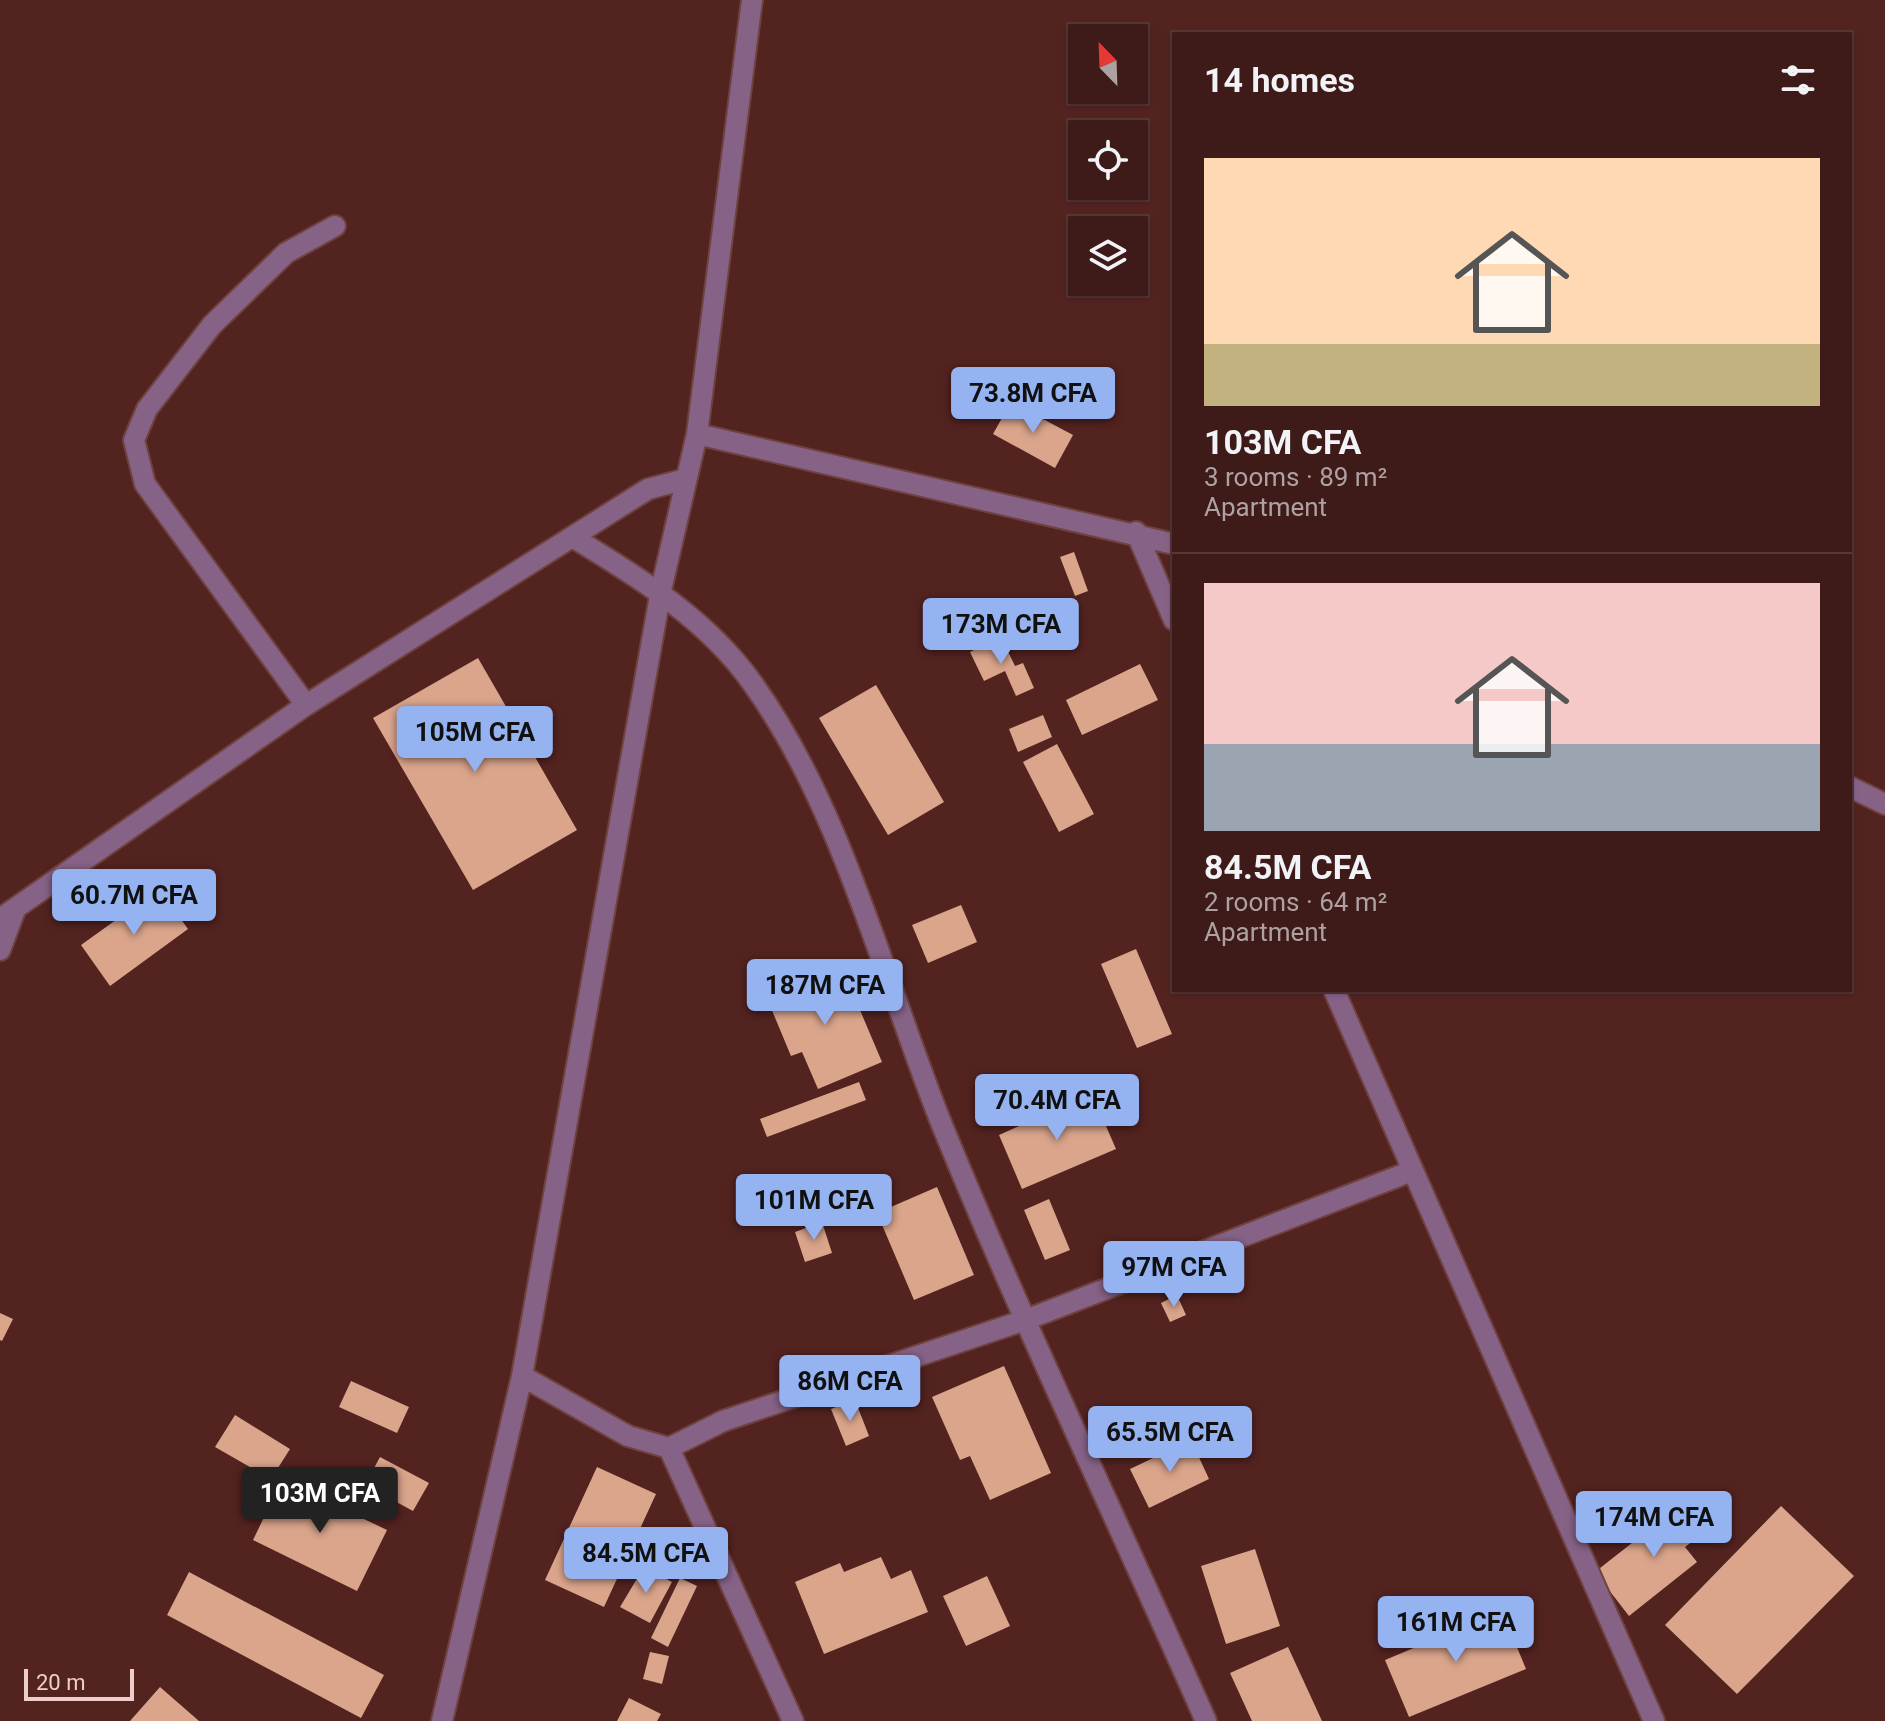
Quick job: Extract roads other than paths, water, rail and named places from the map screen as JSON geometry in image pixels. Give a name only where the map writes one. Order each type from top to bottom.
[{"type":"street","points":[[442,1721],[522,1376],[661,590],[697,434],[752,0]]},
{"type":"street","points":[[306,705],[145,484],[134,440],[147,409],[212,325],[286,253],[335,226]]},
{"type":"street","points":[[697,434],[1136,532],[1172,543]]},
{"type":"street","points":[[0,950],[7,914],[306,705],[648,489],[686,479]]},
{"type":"street","points":[[1136,532],[1172,615]]},
{"type":"street","points":[[574,538],[661,590],[753,683],[819,797],[942,1125],[1206,1721]]},
{"type":"street","points":[[1852,788],[1885,804]]},
{"type":"street","points":[[1335,992],[1654,1721]]},
{"type":"street","points":[[522,1376],[628,1436],[669,1448],[723,1421],[1028,1319],[1412,1171]]},
{"type":"street","points":[[669,1448],[793,1721]]}]
